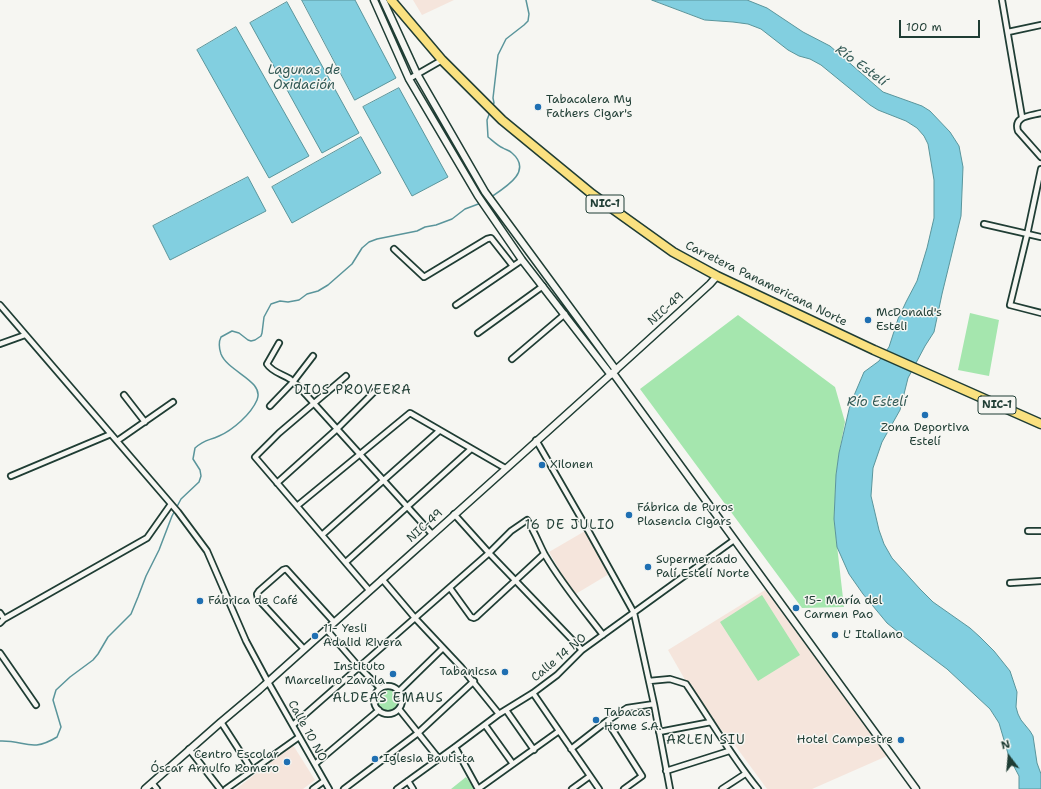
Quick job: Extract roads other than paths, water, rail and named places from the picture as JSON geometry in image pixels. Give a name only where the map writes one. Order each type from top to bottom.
[{"type":"highway","name":"Carretera Panamericana Norte","points":[[391,0],[442,60],[502,120],[592,194],[673,252],[717,276],[874,350],[1041,424]]},
{"type":"street","points":[[374,0],[409,79],[486,209],[522,260],[613,373]]},
{"type":"street","points":[[383,0],[417,74],[493,204],[531,255],[613,373],[916,789]]},
{"type":"street","points":[[1002,0],[1022,117]]},
{"type":"street","points":[[1008,32],[1041,25]]},
{"type":"street","points":[[409,79],[442,60]]},
{"type":"street","points":[[1041,113],[1022,117],[1017,122],[1018,131],[1041,157]]},
{"type":"street","points":[[1041,169],[1010,306],[1041,313]]},
{"type":"street","points":[[984,224],[1041,237]]},
{"type":"street","points":[[394,249],[424,277],[487,238],[491,238],[513,266]]},
{"type":"street","points":[[456,305],[531,255]]},
{"type":"street","name":"NIC-49","points":[[145,789],[189,749],[268,682],[536,440],[613,373],[717,276]]},
{"type":"street","points":[[478,333],[543,286]]},
{"type":"street","name":"Calle 10 NO","points":[[0,307],[172,505],[194,533],[212,560],[235,616],[268,682],[329,789]]},
{"type":"street","points":[[512,359],[565,314]]},
{"type":"street","points":[[0,344],[25,335]]},
{"type":"street","points":[[280,343],[267,364],[268,366],[272,370],[293,382],[432,534]]},
{"type":"street","points":[[270,406],[293,382],[313,356]]},
{"type":"street","points":[[346,376],[279,433],[255,457],[369,590]]},
{"type":"street","points":[[277,483],[337,429],[374,392]]},
{"type":"street","points":[[124,395],[145,422]]},
{"type":"street","points":[[117,441],[173,402]]},
{"type":"street","points":[[297,506],[410,413],[505,468]]},
{"type":"street","points":[[322,535],[440,430]]},
{"type":"street","points":[[11,476],[111,434]]},
{"type":"street","points":[[536,440],[634,613],[654,704],[670,789]]},
{"type":"street","points":[[346,562],[471,449]]},
{"type":"street","points":[[0,623],[4,618],[147,538],[172,505]]},
{"type":"street","points":[[454,514],[489,554],[582,650]]},
{"type":"street","points":[[293,725],[489,554],[511,531],[527,520],[534,530],[544,554],[561,580],[603,635]]},
{"type":"street","points":[[1028,532],[1041,531]]},
{"type":"street","name":"Calle 14 NO","points":[[397,789],[456,748],[500,714],[533,693],[557,675],[582,650],[734,540]]},
{"type":"street","points":[[450,588],[471,617],[474,618],[544,554]]},
{"type":"street","points":[[304,649],[258,598],[257,594],[259,591],[286,569],[334,622]]},
{"type":"street","points":[[382,579],[415,618],[474,682],[500,714]]},
{"type":"street","points":[[1010,583],[1041,581]]},
{"type":"street","points":[[0,614],[4,618]]},
{"type":"street","points":[[326,629],[359,667],[380,688]]},
{"type":"street","points":[[399,691],[443,648]]},
{"type":"street","points":[[0,653],[36,704]]},
{"type":"street","points":[[649,681],[670,679],[686,684],[729,751],[758,789]]},
{"type":"street","points":[[344,789],[418,733],[474,682]]},
{"type":"street","points":[[388,686],[396,688],[399,691],[402,702],[399,709],[394,712],[389,714],[384,713],[375,705],[374,699],[380,688],[388,686]]},
{"type":"street","points":[[533,693],[599,789]]},
{"type":"street","points":[[571,749],[606,721],[627,708],[654,704]]},
{"type":"street","points":[[399,709],[439,759]]},
{"type":"street","points":[[315,764],[379,710]]},
{"type":"street","points":[[506,710],[534,750]]},
{"type":"street","points":[[606,721],[642,776],[624,789]]},
{"type":"street","points":[[221,722],[252,770]]},
{"type":"street","points":[[659,732],[711,722]]},
{"type":"street","points":[[485,725],[513,764]]},
{"type":"street","points":[[456,748],[478,788],[559,732]]},
{"type":"street","points":[[226,789],[299,737]]},
{"type":"street","points":[[189,749],[220,789]]},
{"type":"street","points":[[666,772],[729,751]]},
{"type":"street","points":[[722,789],[746,774]]},
{"type":"street","points":[[572,789],[590,776]]},
{"type":"street","points":[[313,789],[324,781]]},
{"type":"street","points":[[408,781],[413,789]]},
{"type":"street","points":[[152,783],[157,789]]},
{"type":"water","points":[[302,0],[355,0],[396,78],[355,100]]},
{"type":"water","name":"Río Estelí","points":[[652,0],[747,0],[767,8],[803,32],[830,46],[883,92],[922,106],[930,111],[950,132],[959,146],[963,167],[961,216],[934,332],[908,378],[900,410],[882,442],[873,468],[871,496],[879,530],[884,544],[892,558],[933,602],[970,628],[980,637],[994,651],[1010,671],[1017,692],[1016,707],[1018,714],[1033,736],[1037,763],[1041,774],[1041,789],[1019,789],[1019,776],[1009,757],[999,723],[990,709],[947,669],[887,623],[849,574],[837,547],[834,519],[836,475],[839,453],[850,405],[864,372],[879,361],[889,347],[898,319],[917,281],[934,218],[934,180],[928,144],[924,136],[917,128],[906,121],[878,110],[870,105],[821,65],[788,50],[761,29],[748,24],[705,20]]},
{"type":"water","name":"Lagunas de Oxidación","points":[[287,2],[359,133],[322,153],[250,23]]},
{"type":"water","points":[[236,27],[309,156],[269,178],[197,50]]},
{"type":"water","points":[[399,88],[448,177],[412,196],[363,107]]},
{"type":"water","points":[[361,137],[381,173],[292,223],[272,187]]},
{"type":"water","points":[[248,177],[266,211],[170,260],[153,226]]},
{"type":"waterway","points":[[492,107],[494,103],[493,98],[498,55],[506,39],[528,21],[529,14],[526,0]]},
{"type":"waterway","points":[[490,112],[487,120],[488,137],[499,146],[510,151],[518,160],[520,166],[519,172],[515,178],[491,197]]},
{"type":"waterway","points":[[0,741],[34,745],[48,742],[57,737],[61,727],[53,700],[56,690],[70,677],[93,660],[108,637],[131,614],[172,516],[181,499],[199,482],[201,476],[200,470],[193,459],[195,448],[198,445],[230,430],[246,416],[257,400],[258,393],[256,387],[231,366],[221,354],[219,348],[219,341],[221,337],[232,331],[239,333],[248,340],[255,340],[261,336],[264,317],[271,304],[280,301],[288,302],[299,300],[307,294],[318,291],[328,285],[352,264],[362,248],[369,242],[436,225],[452,219],[465,209],[481,203]]},
{"type":"place","name":"Tabacalera My Fathers Cigar's","points":[[538,107]]},
{"type":"place","name":"McDonald's Esteli","points":[[868,320]]},
{"type":"place","name":"Zona Deportiva Estelí","points":[[925,415]]},
{"type":"place","name":"Xilonen","points":[[542,465]]},
{"type":"place","name":"Fábrica de Puros Plasencia Cigars","points":[[629,515]]},
{"type":"place","name":"Supermercado Palí Estelí Norte","points":[[648,567]]},
{"type":"place","name":"Fábrica de Café","points":[[200,601]]},
{"type":"place","name":"15- María del Carmen Pao","points":[[796,608]]},
{"type":"place","name":"L' Italiano","points":[[835,635]]},
{"type":"place","name":"11- Yesli Adalid Rivera","points":[[315,636]]},
{"type":"place","name":"Tabanicsa","points":[[505,672]]},
{"type":"place","name":"Instituto Marcelino Zavala","points":[[393,674]]},
{"type":"place","name":"Tabacas Home S.A.","points":[[596,720]]},
{"type":"place","name":"Hotel Campestre","points":[[901,740]]},
{"type":"place","name":"Iglesia Bautista","points":[[375,759]]},
{"type":"place","name":"Centro Escolar Óscar Arnulfo Romero","points":[[287,762]]},
{"type":"district","name":"DIOS PROVEERA","points":[[353,391]]},
{"type":"district","name":"16 DE JULIO","points":[[570,526]]},
{"type":"district","name":"ALDEAS EMAUS","points":[[388,699]]},
{"type":"district","name":"ARLEN SIU","points":[[706,741]]}]
